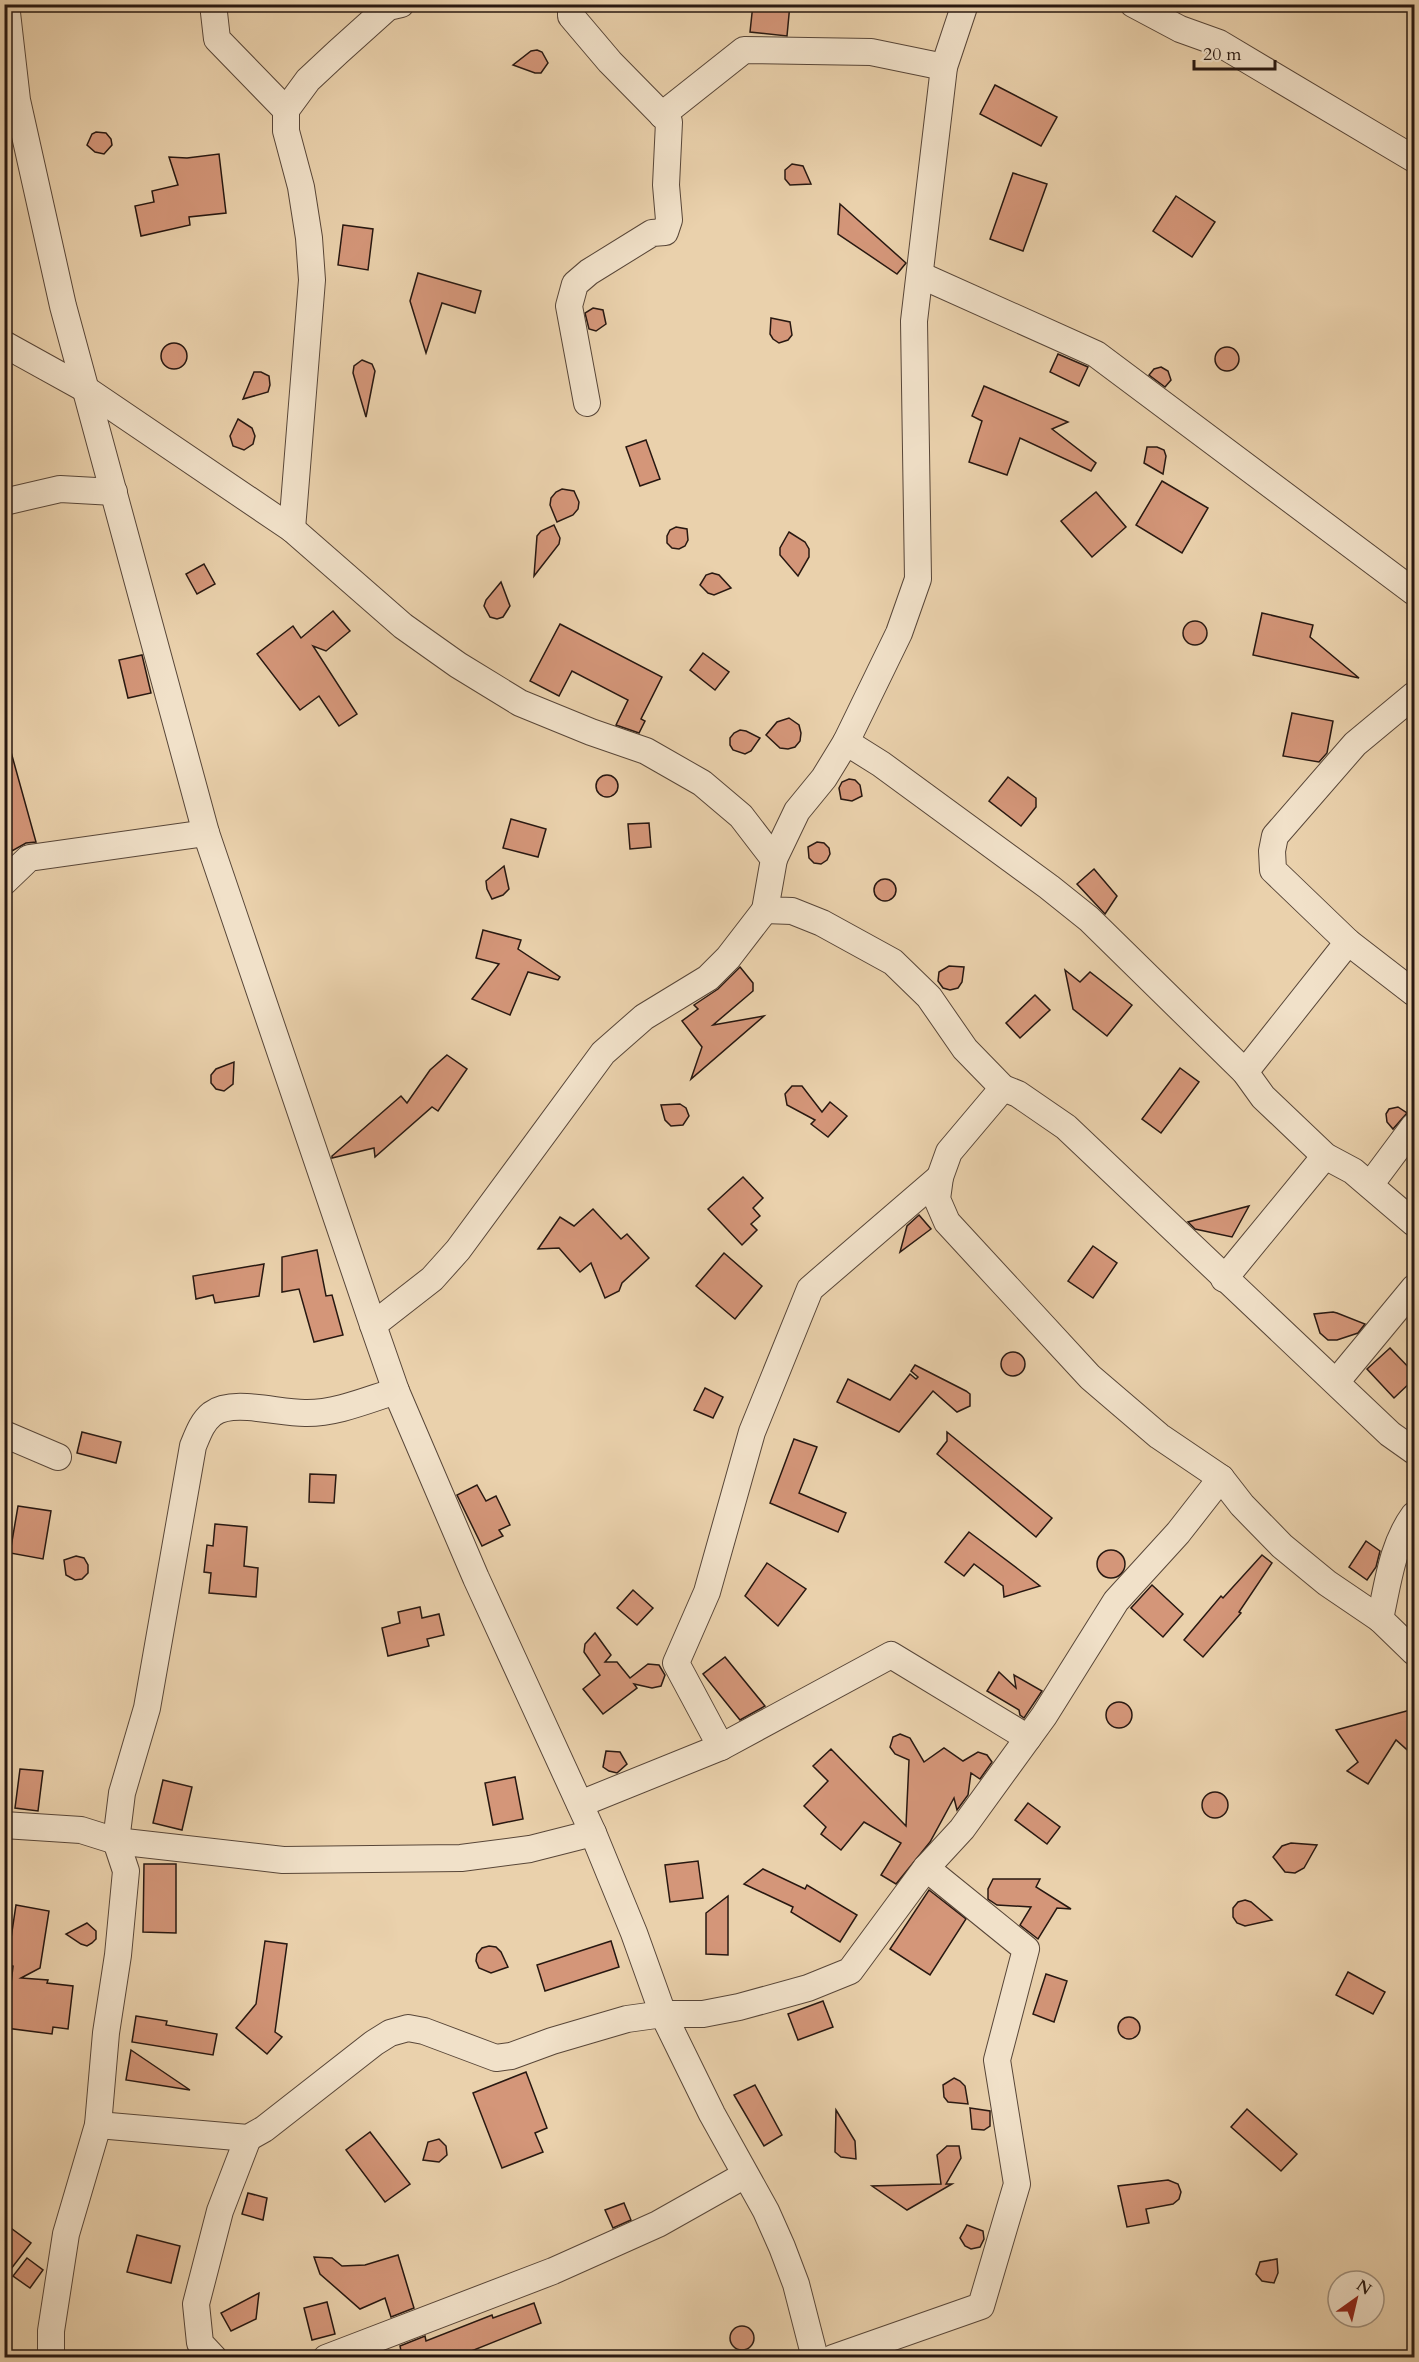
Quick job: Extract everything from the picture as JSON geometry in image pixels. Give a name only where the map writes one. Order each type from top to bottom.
[{"type":"street","points":[[6,4],[17,100],[63,306],[206,833],[373,1325],[396,1391],[476,1578],[593,1833],[634,1933],[663,2014],[712,2114],[766,2211],[782,2247],[796,2284],[815,2358]]},
{"type":"street","points":[[213,4],[217,39],[286,110]]},
{"type":"street","points":[[292,530],[312,280],[306,217],[301,187],[286,130],[286,110],[308,80],[338,52],[388,7],[401,4]]},
{"type":"street","points":[[571,4],[572,15],[610,62],[669,122],[666,185],[669,220],[665,232],[652,233],[589,272],[575,284],[569,306],[587,403]]},
{"type":"street","points":[[373,1325],[432,1279],[458,1250],[603,1053],[644,1017],[708,978],[765,910],[774,859],[797,811],[824,778],[846,742],[899,633],[918,579],[914,321],[944,67],[965,4]]},
{"type":"street","points":[[1133,4],[1180,29],[1219,43],[1414,159]]},
{"type":"street","points":[[662,115],[744,50],[871,52],[944,67]]},
{"type":"street","points":[[920,275],[1096,354],[1414,592]]},
{"type":"street","points":[[4,344],[87,390],[292,530],[403,626],[458,665],[520,703],[591,732],[646,751],[702,783],[741,816],[774,859]]},
{"type":"street","points":[[4,502],[60,489],[114,492]]},
{"type":"street","points":[[1414,695],[1355,744],[1275,836],[1272,851],[1273,870],[1348,942],[1414,993]]},
{"type":"street","points":[[846,742],[890,770],[1081,912],[1245,1072],[1263,1097],[1325,1156],[1353,1171],[1414,1223]]},
{"type":"street","points":[[4,882],[29,858],[206,833]]},
{"type":"street","points":[[765,910],[792,911],[822,923],[893,962],[928,997],[966,1049],[1003,1088],[1017,1094],[1066,1127],[1390,1434],[1414,1450]]},
{"type":"street","points":[[1245,1072],[1348,942]]},
{"type":"street","points":[[1003,1088],[949,1152],[940,1177],[937,1199],[947,1222],[1090,1377],[1159,1436],[1221,1478],[1242,1505],[1282,1546],[1327,1583],[1380,1619],[1414,1652]]},
{"type":"street","points":[[1370,1185],[1414,1125]]},
{"type":"street","points":[[1224,1279],[1325,1156]]},
{"type":"street","points":[[721,1747],[676,1663],[707,1592],[752,1432],[810,1289],[940,1177]]},
{"type":"street","points":[[1336,1381],[1414,1288]]},
{"type":"street","points":[[51,2358],[51,2331],[66,2234],[98,2125],[106,2033],[118,1955],[126,1872],[116,1840],[122,1793],[147,1708],[194,1446],[201,1426],[211,1415],[222,1408],[236,1407],[307,1413],[337,1409],[396,1391]]},
{"type":"street","points":[[4,1434],[58,1457]]},
{"type":"street","points":[[98,2125],[248,2138],[264,2129],[374,2043],[390,2033],[408,2028],[424,2031],[496,2058],[511,2056],[552,2041],[627,2019],[663,2014],[703,2014],[739,2007],[808,1988],[850,1971],[926,1868],[962,1829],[1028,1738],[1116,1601],[1178,1533],[1221,1478]]},
{"type":"street","points":[[1380,1619],[1394,1551],[1414,1515]]},
{"type":"street","points":[[580,1804],[721,1747],[891,1655],[1028,1738]]},
{"type":"street","points":[[4,1825],[81,1830],[116,1840],[284,1860],[461,1858],[530,1849],[593,1833]]},
{"type":"street","points":[[833,2358],[981,2306],[1017,2184],[997,2060],[1026,1949],[926,1868]]},
{"type":"street","points":[[214,2358],[200,2343],[196,2304],[220,2211],[248,2138]]},
{"type":"street","points":[[327,2358],[553,2271],[658,2224],[745,2175]]},
{"type":"building","points":[[753,4],[790,4],[787,36],[750,32]]},
{"type":"building","points":[[531,51],[542,52],[548,63],[541,73],[513,65]]},
{"type":"building","points":[[995,85],[1057,117],[1041,146],[980,114]]},
{"type":"building","points":[[106,133],[111,139],[112,145],[104,154],[95,152],[87,145],[92,134]]},
{"type":"building","points":[[219,154],[226,213],[189,217],[190,225],[141,236],[135,206],[154,202],[152,191],[178,185],[169,157],[187,158]]},
{"type":"building","points":[[792,164],[803,166],[811,184],[790,185],[785,179],[785,170]]},
{"type":"building","points":[[1013,173],[1047,184],[1023,251],[990,239]]},
{"type":"building","points":[[1176,196],[1215,222],[1192,257],[1153,231]]},
{"type":"building","points":[[840,204],[906,263],[897,274],[838,234]]},
{"type":"building","points":[[343,225],[373,229],[368,270],[338,265]]},
{"type":"building","points":[[418,273],[481,291],[475,313],[442,303],[426,353],[410,301]]},
{"type":"building","points":[[593,308],[603,310],[606,324],[596,331],[589,329],[585,313]]},
{"type":"building","points":[[771,318],[790,322],[792,335],[788,340],[779,343],[773,339],[770,334]]},
{"type":"building","points":[[174,343],[183,347],[187,356],[183,365],[174,369],[165,365],[161,356],[165,347]]},
{"type":"building","points":[[1227,347],[1236,350],[1239,359],[1236,368],[1227,371],[1218,368],[1215,359],[1218,350]]},
{"type":"building","points":[[1058,354],[1088,367],[1079,386],[1050,372]]},
{"type":"building","points":[[362,360],[372,364],[375,371],[366,417],[353,373],[354,366]]},
{"type":"building","points":[[1161,367],[1168,371],[1171,380],[1165,387],[1149,375],[1154,369]]},
{"type":"building","points":[[254,372],[261,372],[269,376],[268,392],[243,399]]},
{"type":"building","points":[[984,386],[1068,422],[1052,429],[1096,463],[1091,471],[1020,438],[1007,475],[969,462],[982,421],[972,416]]},
{"type":"building","points":[[238,419],[252,428],[255,436],[253,444],[244,450],[233,446],[230,436]]},
{"type":"building","points":[[646,440],[660,479],[640,486],[626,447]]},
{"type":"building","points":[[1147,447],[1164,450],[1166,456],[1163,474],[1144,463]]},
{"type":"building","points":[[1162,481],[1208,508],[1182,553],[1136,525]]},
{"type":"building","points":[[562,489],[574,491],[579,502],[578,509],[573,515],[557,522],[550,505],[551,498]]},
{"type":"building","points":[[1096,492],[1126,527],[1092,557],[1061,521]]},
{"type":"building","points":[[554,525],[560,538],[559,544],[534,576],[537,536],[541,531]]},
{"type":"building","points":[[676,527],[687,529],[688,540],[685,546],[679,549],[672,548],[667,543],[670,530]]},
{"type":"building","points":[[789,532],[805,542],[809,549],[809,557],[798,576],[780,555],[780,548]]},
{"type":"building","points":[[204,564],[215,584],[197,594],[186,574]]},
{"type":"building","points":[[712,573],[719,575],[731,588],[714,595],[708,593],[700,585],[706,575]]},
{"type":"building","points":[[501,582],[510,606],[503,617],[497,619],[490,617],[484,606],[486,600]]},
{"type":"building","points":[[333,611],[350,631],[326,651],[313,646],[357,714],[339,726],[319,696],[300,710],[257,654],[293,626],[301,638]]},
{"type":"building","points":[[1262,613],[1313,625],[1310,637],[1359,678],[1253,655]]},
{"type":"building","points":[[1195,621],[1200,622],[1206,628],[1206,638],[1200,644],[1195,645],[1190,644],[1184,638],[1183,633],[1184,628],[1190,622]]},
{"type":"building","points":[[560,624],[662,677],[641,719],[645,721],[639,733],[616,725],[628,700],[572,671],[559,696],[530,681]]},
{"type":"building","points":[[703,653],[729,672],[715,690],[690,670]]},
{"type":"building","points":[[142,655],[151,693],[128,698],[119,660]]},
{"type":"building","points":[[1292,713],[1333,721],[1327,753],[1319,762],[1283,756]]},
{"type":"building","points":[[789,718],[799,725],[800,741],[795,747],[780,748],[766,735],[777,722]]},
{"type":"building","points":[[740,730],[760,738],[751,751],[745,754],[733,750],[730,745],[730,738]]},
{"type":"building","points":[[11,752],[36,842],[26,843],[12,851],[4,825],[4,753]]},
{"type":"building","points":[[607,775],[615,778],[618,786],[615,794],[607,797],[599,794],[596,786],[599,778]]},
{"type":"building","points":[[1008,777],[1036,798],[1036,807],[1021,826],[989,801]]},
{"type":"building","points":[[849,779],[855,780],[860,785],[862,796],[852,801],[841,799],[839,788],[842,782]]},
{"type":"building","points":[[511,819],[546,829],[538,857],[503,848]]},
{"type":"building","points":[[649,823],[651,847],[630,849],[628,824]]},
{"type":"building","points":[[817,842],[824,843],[829,848],[830,854],[827,860],[821,864],[814,863],[809,858],[808,847]]},
{"type":"building","points":[[504,866],[509,889],[503,895],[492,899],[486,881]]},
{"type":"building","points":[[1094,869],[1117,896],[1105,914],[1077,884]]},
{"type":"building","points":[[885,879],[893,882],[896,890],[893,898],[885,901],[877,898],[874,890],[877,882]]},
{"type":"building","points":[[483,930],[521,940],[518,949],[560,977],[558,980],[528,972],[510,1015],[472,999],[499,964],[476,958]]},
{"type":"building","points":[[949,966],[964,967],[962,982],[958,988],[950,990],[943,988],[938,981],[939,972]]},
{"type":"building","points":[[740,967],[753,983],[753,991],[713,1025],[764,1016],[691,1079],[702,1047],[682,1021],[698,1009],[694,1005],[718,989]]},
{"type":"building","points":[[1065,970],[1080,982],[1090,972],[1132,1005],[1107,1036],[1073,1009]]},
{"type":"building","points":[[1035,995],[1050,1010],[1020,1038],[1006,1023]]},
{"type":"building","points":[[447,1055],[467,1069],[438,1111],[432,1107],[375,1157],[374,1148],[332,1158],[401,1096],[407,1103],[430,1070]]},
{"type":"building","points":[[234,1062],[233,1084],[224,1091],[216,1089],[211,1083],[211,1075],[216,1069]]},
{"type":"building","points":[[1180,1068],[1199,1082],[1161,1133],[1142,1119]]},
{"type":"building","points":[[792,1086],[802,1086],[822,1112],[830,1102],[847,1116],[828,1137],[811,1124],[815,1120],[787,1105],[785,1094]]},
{"type":"building","points":[[680,1104],[686,1108],[689,1116],[683,1125],[671,1126],[665,1120],[661,1105]]},
{"type":"building","points":[[1398,1107],[1407,1113],[1393,1129],[1387,1122],[1386,1114],[1389,1109]]},
{"type":"building","points":[[743,1177],[763,1198],[753,1208],[760,1216],[751,1224],[757,1230],[742,1245],[708,1209]]},
{"type":"building","points":[[1249,1206],[1232,1237],[1195,1229],[1188,1222]]},
{"type":"building","points":[[593,1209],[621,1239],[627,1234],[649,1258],[622,1283],[619,1291],[605,1298],[591,1263],[580,1272],[559,1248],[538,1249],[560,1217],[574,1226]]},
{"type":"building","points":[[919,1215],[931,1229],[900,1252],[907,1226]]},
{"type":"building","points":[[1093,1246],[1117,1263],[1093,1298],[1068,1281]]},
{"type":"building","points":[[317,1250],[326,1296],[332,1295],[343,1335],[314,1342],[299,1289],[282,1292],[282,1257]]},
{"type":"building","points":[[724,1253],[762,1286],[735,1319],[696,1286]]},
{"type":"building","points":[[264,1264],[259,1296],[215,1303],[213,1295],[196,1299],[193,1276]]},
{"type":"building","points":[[1333,1312],[1365,1324],[1358,1333],[1337,1340],[1328,1340],[1320,1333],[1314,1314]]},
{"type":"building","points":[[1390,1348],[1414,1373],[1414,1379],[1394,1398],[1367,1369]]},
{"type":"building","points":[[1013,1352],[1018,1353],[1024,1359],[1024,1369],[1018,1375],[1013,1376],[1008,1375],[1002,1369],[1001,1364],[1002,1359],[1008,1353]]},
{"type":"building","points":[[915,1365],[966,1391],[970,1394],[970,1406],[957,1412],[933,1391],[899,1432],[837,1402],[848,1379],[890,1400],[910,1374],[916,1379],[918,1377],[911,1371]]},
{"type":"building","points":[[705,1388],[723,1397],[713,1418],[694,1410]]},
{"type":"building","points":[[82,1432],[121,1442],[116,1463],[77,1453]]},
{"type":"building","points":[[947,1432],[1052,1518],[1036,1537],[937,1454],[947,1441]]},
{"type":"building","points":[[794,1439],[817,1447],[799,1493],[846,1513],[838,1532],[770,1503]]},
{"type":"building","points":[[310,1474],[336,1475],[334,1503],[309,1502]]},
{"type":"building","points":[[477,1485],[486,1501],[496,1496],[510,1525],[499,1530],[503,1536],[482,1546],[457,1495]]},
{"type":"building","points":[[18,1506],[51,1511],[43,1559],[10,1553]]},
{"type":"building","points":[[215,1524],[247,1527],[244,1566],[258,1568],[256,1597],[209,1593],[211,1573],[204,1572],[207,1545],[213,1546]]},
{"type":"building","points":[[969,1532],[1040,1586],[1004,1597],[1003,1586],[974,1564],[964,1576],[945,1562]]},
{"type":"building","points":[[1366,1541],[1380,1551],[1376,1567],[1367,1580],[1349,1567]]},
{"type":"building","points":[[1111,1550],[1121,1554],[1125,1564],[1121,1574],[1111,1578],[1101,1574],[1097,1564],[1101,1554]]},
{"type":"building","points":[[1262,1555],[1272,1563],[1239,1612],[1241,1613],[1203,1657],[1184,1640],[1221,1596],[1223,1598]]},
{"type":"building","points":[[76,1556],[84,1558],[88,1565],[88,1573],[82,1579],[75,1580],[66,1575],[64,1560]]},
{"type":"building","points":[[767,1563],[806,1589],[778,1626],[745,1596]]},
{"type":"building","points":[[1152,1585],[1183,1614],[1163,1637],[1131,1608]]},
{"type":"building","points":[[633,1590],[653,1608],[637,1625],[617,1608]]},
{"type":"building","points":[[420,1607],[422,1618],[439,1614],[444,1635],[427,1639],[429,1646],[388,1656],[382,1628],[400,1623],[398,1612]]},
{"type":"building","points":[[595,1633],[611,1655],[605,1662],[617,1662],[630,1678],[648,1664],[659,1665],[665,1675],[661,1686],[652,1688],[634,1684],[637,1688],[603,1714],[583,1689],[600,1675],[584,1652],[585,1644]]},
{"type":"building","points":[[725,1657],[765,1706],[740,1720],[703,1674]]},
{"type":"building","points":[[999,1672],[1016,1688],[1014,1675],[1042,1691],[1024,1718],[1020,1715],[1019,1710],[987,1691]]},
{"type":"building","points":[[1119,1702],[1128,1706],[1132,1715],[1128,1724],[1119,1728],[1110,1724],[1106,1715],[1110,1706]]},
{"type":"building","points":[[1414,1709],[1414,1756],[1396,1740],[1368,1784],[1347,1771],[1358,1762],[1336,1730]]},
{"type":"building","points":[[900,1734],[910,1738],[924,1762],[944,1748],[963,1761],[978,1752],[987,1755],[992,1762],[980,1779],[971,1773],[968,1795],[957,1810],[954,1798],[930,1842],[896,1884],[881,1875],[901,1843],[864,1822],[841,1850],[821,1834],[826,1827],[804,1806],[828,1781],[813,1766],[831,1749],[906,1826],[909,1760],[895,1754],[890,1747],[893,1737]]},
{"type":"building","points":[[606,1751],[620,1752],[627,1764],[617,1773],[609,1771],[603,1767]]},
{"type":"building","points":[[20,1769],[43,1771],[38,1811],[15,1808]]},
{"type":"building","points":[[515,1777],[523,1819],[493,1825],[485,1783]]},
{"type":"building","points":[[163,1780],[192,1787],[182,1830],[153,1823]]},
{"type":"building","points":[[1215,1792],[1224,1796],[1228,1805],[1224,1814],[1215,1818],[1206,1814],[1202,1805],[1206,1796]]},
{"type":"building","points":[[1028,1803],[1060,1827],[1047,1844],[1015,1820]]},
{"type":"building","points":[[1291,1843],[1317,1845],[1304,1868],[1295,1873],[1285,1872],[1273,1857],[1282,1846]]},
{"type":"building","points":[[698,1861],[703,1898],[670,1902],[665,1865]]},
{"type":"building","points":[[144,1864],[176,1864],[176,1933],[143,1932]]},
{"type":"building","points":[[763,1869],[805,1889],[807,1885],[857,1915],[840,1942],[791,1912],[793,1907],[744,1884]]},
{"type":"building","points":[[993,1879],[1040,1879],[1036,1887],[1071,1909],[1057,1908],[1038,1939],[1020,1925],[1031,1907],[997,1905],[988,1899],[988,1889]]},
{"type":"building","points":[[929,1890],[966,1919],[930,1975],[890,1949]]},
{"type":"building","points":[[728,1896],[728,1955],[706,1954],[706,1913]]},
{"type":"building","points":[[1245,1900],[1251,1902],[1272,1920],[1245,1926],[1237,1923],[1233,1917],[1233,1908],[1238,1902]]},
{"type":"building","points":[[16,1905],[49,1911],[40,1968],[21,1978],[48,1980],[47,1983],[73,1986],[68,2029],[53,2027],[52,2034],[6,2028],[13,1966],[7,1965]]},
{"type":"building","points":[[87,1923],[96,1931],[96,1939],[87,1946],[66,1934]]},
{"type":"building","points":[[265,1941],[287,1944],[275,2032],[282,2037],[267,2054],[236,2028],[256,2004]]},
{"type":"building","points":[[611,1941],[619,1967],[545,1991],[537,1965]]},
{"type":"building","points":[[496,1947],[501,1952],[508,1967],[491,1973],[479,1968],[476,1961],[477,1954],[482,1948]]},
{"type":"building","points":[[1348,1972],[1385,1992],[1373,2014],[1336,1995]]},
{"type":"building","points":[[1046,1974],[1067,1981],[1054,2022],[1033,2014]]},
{"type":"building","points":[[823,2001],[833,2027],[798,2040],[788,2014]]},
{"type":"building","points":[[136,2016],[167,2021],[166,2025],[217,2034],[213,2055],[132,2042]]},
{"type":"building","points":[[1129,2017],[1137,2020],[1140,2028],[1137,2036],[1129,2039],[1121,2036],[1118,2028],[1121,2020]]},
{"type":"building","points":[[131,2050],[190,2090],[126,2080]]},
{"type":"building","points":[[526,2072],[547,2128],[535,2133],[543,2152],[502,2168],[473,2093]]},
{"type":"building","points":[[954,2078],[965,2086],[968,2104],[948,2102],[944,2097],[943,2085]]},
{"type":"building","points":[[755,2085],[782,2135],[764,2146],[734,2095]]},
{"type":"building","points":[[970,2108],[990,2111],[990,2126],[984,2130],[972,2129]]},
{"type":"building","points":[[1247,2109],[1297,2154],[1281,2171],[1231,2127]]},
{"type":"building","points":[[836,2110],[855,2141],[856,2159],[841,2157],[835,2152]]},
{"type":"building","points":[[370,2132],[410,2184],[385,2202],[346,2150]]},
{"type":"building","points":[[439,2139],[446,2146],[447,2155],[439,2162],[423,2160],[428,2142]]},
{"type":"building","points":[[947,2146],[959,2146],[961,2158],[946,2184],[952,2184],[907,2210],[872,2186],[941,2184],[937,2155]]},
{"type":"building","points":[[1168,2180],[1178,2184],[1181,2192],[1179,2199],[1173,2204],[1146,2209],[1149,2223],[1127,2227],[1118,2186]]},
{"type":"building","points":[[248,2193],[267,2198],[263,2220],[242,2214]]},
{"type":"building","points":[[624,2203],[631,2220],[613,2228],[605,2210]]},
{"type":"building","points":[[4,2223],[31,2243],[4,2278]]},
{"type":"building","points":[[967,2225],[983,2231],[984,2239],[980,2247],[971,2249],[965,2246],[960,2238]]},
{"type":"building","points":[[137,2235],[180,2246],[171,2283],[127,2272]]},
{"type":"building","points":[[398,2255],[414,2308],[391,2317],[385,2298],[360,2309],[320,2274],[314,2257],[332,2258],[342,2266],[365,2265]]},
{"type":"building","points":[[27,2258],[43,2270],[30,2288],[13,2276]]},
{"type":"building","points":[[1277,2259],[1278,2273],[1274,2283],[1262,2281],[1256,2274],[1260,2262]]},
{"type":"building","points":[[259,2293],[256,2319],[231,2331],[221,2313]]},
{"type":"building","points":[[327,2302],[335,2334],[312,2340],[304,2308]]},
{"type":"building","points":[[534,2303],[541,2323],[454,2358],[389,2358],[401,2351],[400,2346],[425,2336],[426,2341],[492,2315],[493,2318]]},
{"type":"building","points":[[742,2326],[750,2330],[754,2338],[750,2346],[742,2350],[734,2346],[730,2338],[734,2330]]}]
